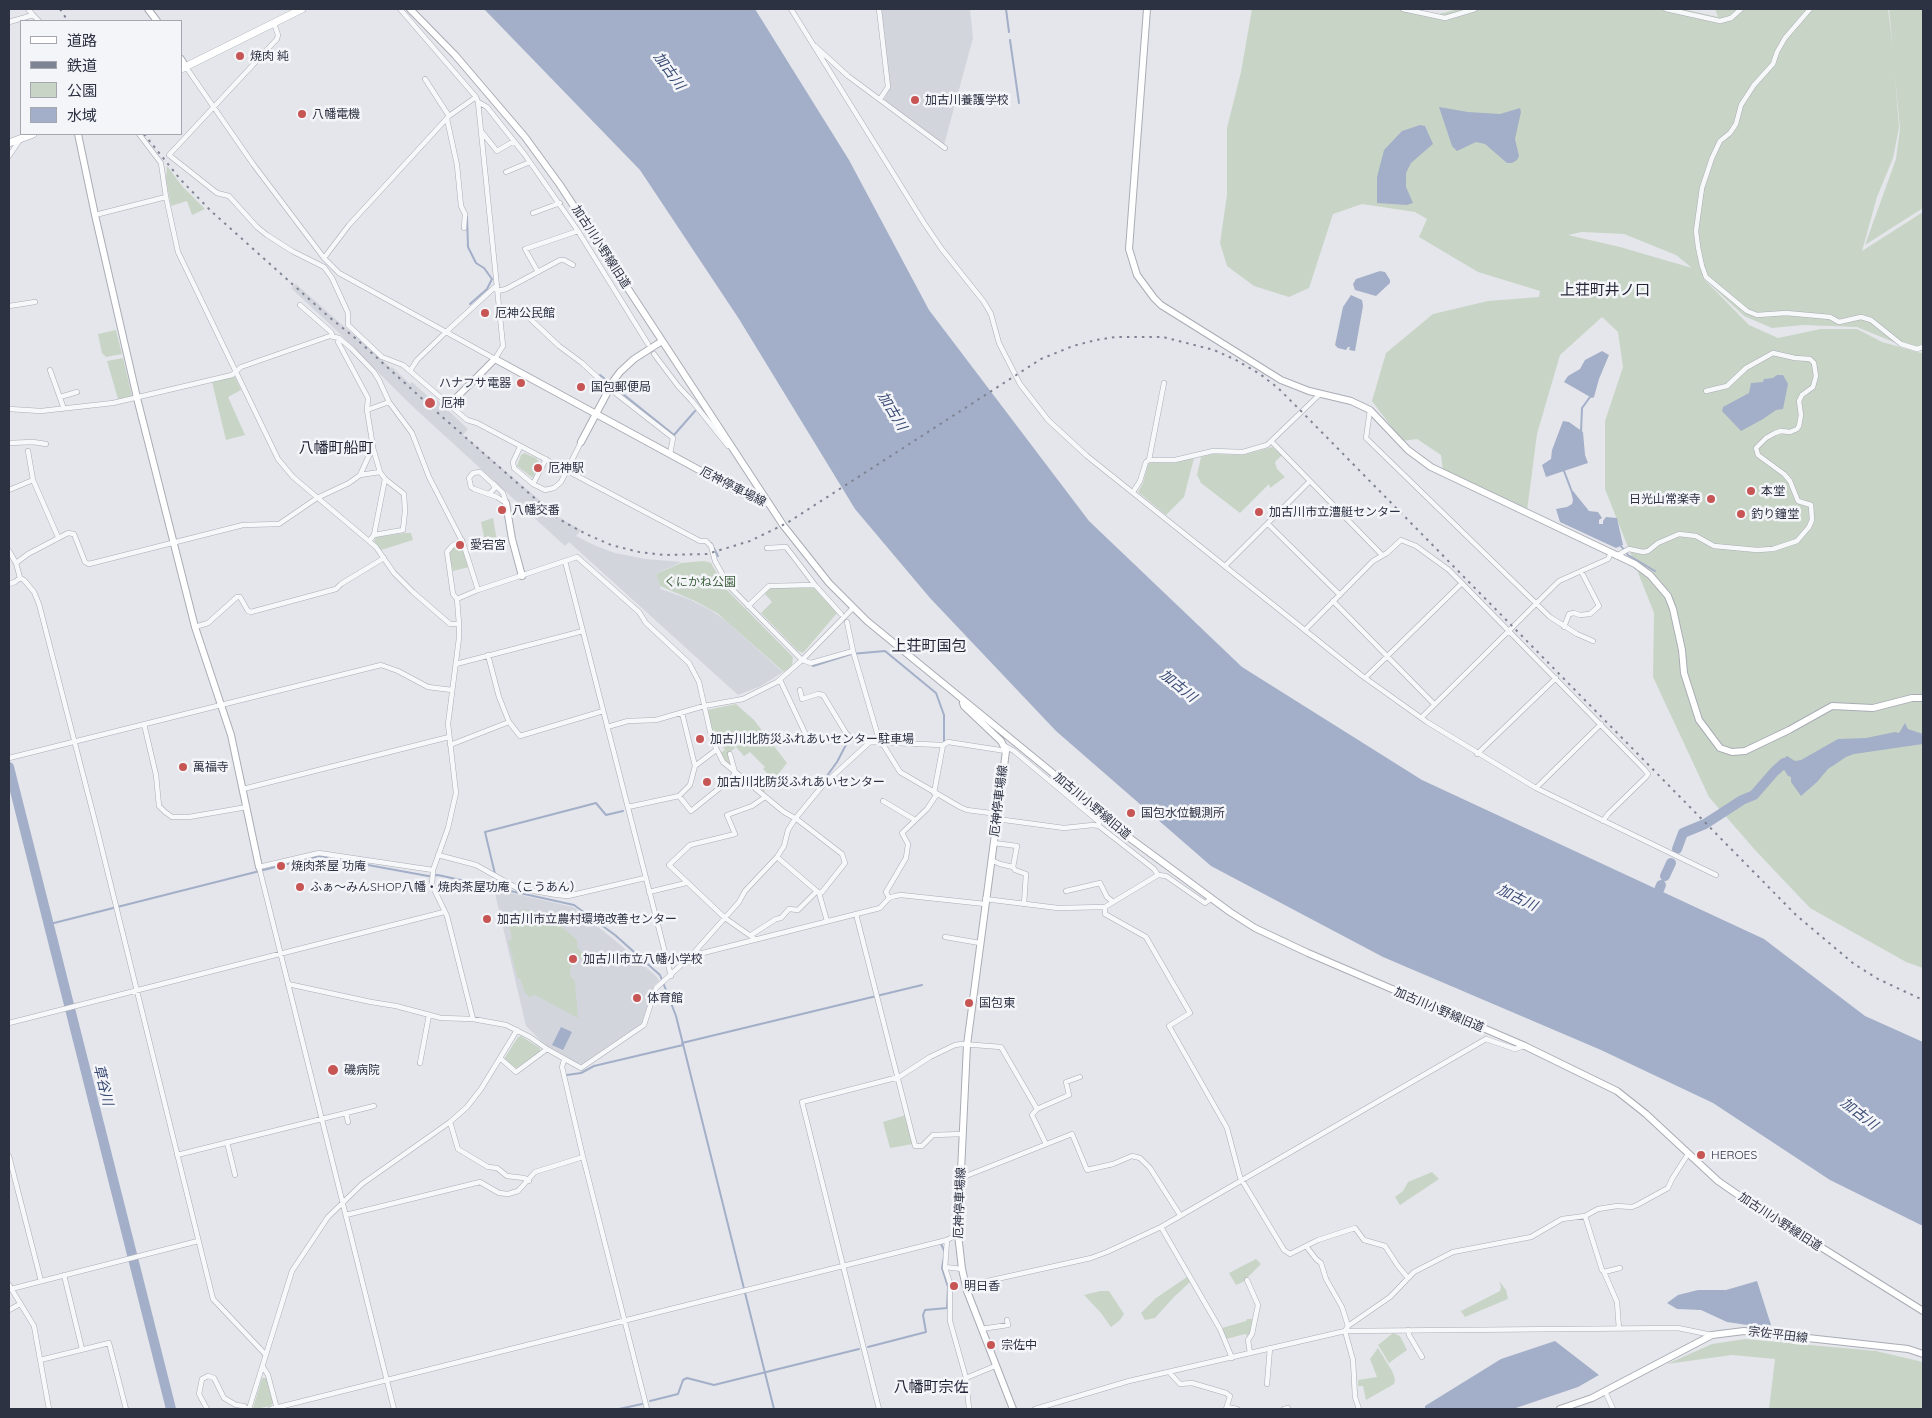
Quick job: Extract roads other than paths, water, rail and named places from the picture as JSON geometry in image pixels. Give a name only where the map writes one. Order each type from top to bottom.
[{"type":"main road","points":[[184,68],[302,9]]},
{"type":"main road","points":[[9,143],[22,136]]},
{"type":"street","points":[[28,9],[38,20]]},
{"type":"street","points":[[148,9],[156,20]]},
{"type":"street","points":[[400,9],[477,100],[487,107],[530,162],[560,203],[648,344]]},
{"type":"street","name":"加古川小野線旧道","points":[[410,9],[455,55],[524,137],[560,185],[768,503]]},
{"type":"street","points":[[791,9],[924,223],[941,248],[984,302],[991,314],[999,343],[1008,362],[1026,392],[1048,420],[1087,456],[1224,566],[1365,678],[1420,718],[1536,788],[1716,876]]},
{"type":"street","points":[[879,9],[888,87],[880,99]]},
{"type":"street","points":[[1147,9],[1132,188],[1129,249],[1137,276],[1147,291],[1161,304],[1281,380],[1320,394],[1351,401],[1370,410],[1408,450],[1431,467],[1635,564],[1650,574],[1668,596],[1678,629],[1684,673],[1699,720],[1720,748],[1732,752],[1745,751],[1789,730],[1832,706],[1873,708],[1912,698],[1923,698]]},
{"type":"street","points":[[1403,9],[1445,18],[1475,9]]},
{"type":"street","points":[[1666,9],[1720,21],[1731,18],[1741,9]]},
{"type":"street","points":[[1810,9],[1784,38],[1777,52],[1774,64],[1754,85],[1741,105],[1736,124],[1730,133],[1720,141],[1712,158],[1702,188],[1696,231],[1702,266],[1706,277],[1746,311],[1757,314],[1830,317],[1839,322],[1861,317],[1871,320],[1901,344],[1917,349],[1923,347]]},
{"type":"street","points":[[9,22],[33,15]]},
{"type":"street","points":[[274,23],[278,35],[277,39],[169,155],[217,193],[229,196],[257,227],[267,235],[292,251],[324,267],[332,278],[348,313],[348,325],[382,357],[403,365],[466,420],[477,423],[700,541],[706,541],[712,546],[715,561],[729,586],[802,660],[816,662],[852,651]]},
{"type":"street","points":[[812,44],[848,76],[946,148]]},
{"type":"street","points":[[184,68],[324,258],[339,273],[495,359]]},
{"type":"street","points":[[425,79],[448,117],[457,165],[461,206],[465,214],[464,228]]},
{"type":"street","points":[[324,258],[349,225],[448,117],[477,100]]},
{"type":"street","points":[[449,405],[495,359],[503,346],[477,100]]},
{"type":"street","points":[[481,132],[497,151],[514,141]]},
{"type":"street","points":[[78,135],[137,398],[195,627],[231,736],[280,954],[394,1409]]},
{"type":"street","points":[[140,135],[161,163],[178,252],[278,459],[291,475],[369,541],[399,579],[413,592],[450,624],[458,624]]},
{"type":"street","points":[[9,156],[22,136]]},
{"type":"street","points":[[506,172],[530,162]]},
{"type":"street","points":[[95,215],[166,197]]},
{"type":"street","points":[[533,213],[560,203]]},
{"type":"street","points":[[538,272],[525,249],[578,231]]},
{"type":"street","points":[[498,291],[506,289],[560,260],[573,265]]},
{"type":"street","points":[[324,267],[329,263]]},
{"type":"street","points":[[410,371],[417,360],[497,285]]},
{"type":"street","points":[[9,306],[35,302]]},
{"type":"street","points":[[300,304],[331,332],[333,337]]},
{"type":"street","points":[[523,312],[559,346],[673,438],[670,454]]},
{"type":"street","points":[[9,409],[41,411],[114,403],[232,374],[241,367],[330,336],[340,339],[358,355],[380,380],[389,402],[412,433],[429,477],[462,540],[478,590]]},
{"type":"street","points":[[340,339],[338,342],[366,394],[372,447],[380,472],[385,479],[404,494],[403,530],[374,536],[369,541]]},
{"type":"street","points":[[520,447],[513,465],[533,484],[545,490],[554,488],[561,482],[617,376],[627,365],[662,341]]},
{"type":"street","points":[[1420,718],[1559,581],[1614,555],[1629,550],[1648,551],[1658,543],[1679,534],[1696,536],[1714,546],[1757,550],[1773,549],[1798,541],[1812,520],[1811,505],[1798,501],[1790,481],[1784,474],[1758,455],[1756,448],[1766,438],[1775,433],[1781,431],[1790,432],[1797,429],[1801,415],[1798,401],[1802,395],[1813,387],[1816,376],[1814,363],[1810,359],[1774,353],[1746,368],[1728,386],[1706,390]]},
{"type":"street","points":[[654,354],[727,445],[732,447]]},
{"type":"street","points":[[348,363],[358,355]]},
{"type":"street","name":"厄神停車場線","points":[[495,359],[758,502],[768,503],[805,554],[853,608],[962,699],[964,706],[1005,748],[967,1045],[958,1234],[965,1286],[1013,1409]]},
{"type":"street","points":[[50,370],[64,409]]},
{"type":"street","points":[[1133,492],[1140,481],[1146,462],[1149,460],[1164,383]]},
{"type":"street","points":[[60,397],[77,392]]},
{"type":"street","points":[[1149,460],[1175,460],[1213,451],[1243,452],[1267,445],[1320,394]]},
{"type":"street","points":[[367,410],[389,402]]},
{"type":"street","points":[[1370,410],[1366,438],[1535,604],[1564,627],[1583,638],[1593,641]]},
{"type":"street","points":[[9,443],[33,442],[46,444]]},
{"type":"street","points":[[1272,442],[1382,554]]},
{"type":"street","points":[[360,476],[372,447]]},
{"type":"street","points":[[28,451],[27,459],[33,480],[58,537]]},
{"type":"street","points":[[533,484],[546,459]]},
{"type":"street","points":[[506,503],[470,487],[469,478],[476,471],[480,472],[503,493],[506,503],[512,539],[522,576]]},
{"type":"street","points":[[16,563],[58,537],[68,533],[74,534],[85,562],[89,564],[243,525],[279,524],[318,498],[349,484],[360,476],[380,472]]},
{"type":"street","points":[[374,536],[385,479]]},
{"type":"street","points":[[9,490],[33,480]]},
{"type":"street","points":[[1224,566],[1310,481]]},
{"type":"street","points":[[489,494],[495,488],[492,483]]},
{"type":"street","points":[[1268,524],[1340,595]]},
{"type":"street","points":[[462,540],[452,546],[447,552],[454,594],[457,599],[458,624],[456,664],[448,724],[456,793],[448,828],[433,870],[432,885],[444,912],[473,1019]]},
{"type":"street","points":[[1305,630],[1382,554],[1401,540],[1416,546],[1436,560],[1462,583],[1510,630],[1648,774],[1603,821]]},
{"type":"street","points":[[767,548],[786,546],[814,585],[841,614]]},
{"type":"street","points":[[9,550],[16,563],[20,578],[34,592],[39,604],[213,1299],[266,1355]]},
{"type":"street","points":[[457,599],[478,590],[577,557],[638,612],[646,623],[689,663],[699,682],[712,740],[723,762],[784,812],[842,854],[845,863],[822,892],[818,892],[798,910],[788,909],[781,918],[776,919],[751,935]]},
{"type":"street","points":[[195,627],[208,623],[237,597],[240,597],[248,611],[251,612],[336,590],[341,584],[384,558]]},
{"type":"street","points":[[565,561],[671,976]]},
{"type":"street","points":[[1564,627],[1569,614],[1590,614],[1599,606],[1581,571]]},
{"type":"street","points":[[9,584],[20,578]]},
{"type":"street","points":[[1365,678],[1462,583]]},
{"type":"street","points":[[748,606],[769,586],[814,585]]},
{"type":"street","points":[[1333,602],[1434,704]]},
{"type":"street","points":[[607,727],[628,721],[656,720],[704,706],[743,699],[780,680],[853,608]]},
{"type":"street","points":[[847,622],[852,651],[880,743],[884,746],[900,772],[967,810],[1064,828],[1099,826],[1154,869],[1158,875]]},
{"type":"street","points":[[456,664],[583,631]]},
{"type":"street","points":[[488,655],[499,697],[509,722],[520,736],[603,711]]},
{"type":"street","points":[[9,758],[380,665],[398,671],[428,687],[452,690]]},
{"type":"street","points":[[1477,754],[1556,678]]},
{"type":"street","points":[[780,680],[806,735]]},
{"type":"street","points":[[800,690],[802,699],[818,694],[823,695],[846,734],[851,738],[880,743],[943,745],[948,742],[1005,748],[1014,751],[1099,822],[1099,826]]},
{"type":"street","name":"加古川小野線旧道","points":[[962,699],[1126,836],[1211,899],[1255,928],[1308,954],[1524,1046],[1617,1091],[1646,1114],[1718,1181],[1760,1210],[1923,1312]]},
{"type":"street","points":[[628,808],[679,796],[690,785],[695,766],[682,713]]},
{"type":"street","points":[[450,745],[509,722]]},
{"type":"street","points":[[144,724],[156,775],[159,806],[165,812],[172,817],[189,817],[247,807]]},
{"type":"street","points":[[1536,788],[1601,724]]},
{"type":"street","points":[[243,789],[449,737]]},
{"type":"street","points":[[288,984],[441,1018],[473,1019],[506,1026],[530,1037],[547,1050],[581,1068],[644,1025],[656,988],[691,956],[739,902],[745,891],[784,846],[788,830],[795,819],[829,779],[870,742]]},
{"type":"street","points":[[889,898],[886,892],[906,858],[908,844],[902,833],[927,809],[936,793],[943,745]]},
{"type":"street","points":[[695,766],[716,750]]},
{"type":"street","points":[[679,796],[691,811],[732,778],[735,772],[730,754]]},
{"type":"street","points":[[755,939],[725,918],[669,866],[690,845],[735,834],[727,815],[752,806],[765,797]]},
{"type":"street","points":[[883,801],[915,820]]},
{"type":"street","points":[[994,843],[1017,846],[1013,867]]},
{"type":"street","points":[[259,867],[319,853],[433,870]]},
{"type":"street","points":[[438,855],[483,868],[498,879],[517,888],[557,895],[568,896],[646,878]]},
{"type":"street","points":[[777,856],[818,892],[827,921]]},
{"type":"street","points":[[991,860],[1013,867],[1014,870],[1026,874],[1024,904]]},
{"type":"street","points":[[691,956],[880,908],[889,898],[901,895],[1058,908],[1105,907],[1112,901],[1158,875],[1166,876],[1205,903],[1211,899]]},
{"type":"street","points":[[650,892],[686,883]]},
{"type":"street","points":[[1066,891],[1100,883],[1107,897],[1112,901]]},
{"type":"street","points":[[1105,907],[1105,914],[1146,937],[1190,1013],[1169,1026],[1227,1128],[1242,1181],[1284,1250],[1290,1254],[1334,1234],[1354,1228],[1364,1240],[1385,1246],[1408,1278]]},
{"type":"street","points":[[9,1023],[444,912]]},
{"type":"street","points":[[856,914],[915,1146],[922,1146],[933,1135],[963,1134]]},
{"type":"street","points":[[945,937],[980,944]]},
{"type":"street","points":[[420,1063],[429,1014]]},
{"type":"street","points":[[207,1409],[199,1394],[202,1379],[208,1376],[214,1378],[224,1398],[235,1407],[244,1406],[248,1409],[263,1367],[292,1271],[328,1217],[362,1184],[450,1122],[467,1106],[481,1089],[517,1030]]},
{"type":"street","points":[[965,1286],[1091,1258],[1107,1252],[1161,1227],[1486,1039],[1515,1049],[1524,1046]]},
{"type":"street","points":[[880,1409],[842,1266],[802,1102],[899,1077],[930,1056],[955,1045],[967,1045],[1002,1047],[1037,1109]]},
{"type":"street","points":[[500,1058],[516,1072],[547,1050]]},
{"type":"street","points":[[422,1053],[429,1054]]},
{"type":"street","points":[[564,1060],[562,1067],[583,1157],[647,1409]]},
{"type":"street","points":[[1046,1144],[1032,1115],[1037,1109],[1068,1095],[1066,1082],[1080,1077]]},
{"type":"street","points":[[177,1155],[374,1106]]},
{"type":"street","points":[[346,1112],[348,1122]]},
{"type":"street","points":[[450,1122],[458,1149],[488,1167],[497,1168],[507,1176],[524,1178],[528,1181]]},
{"type":"street","points":[[961,1178],[1072,1134],[1087,1170],[1113,1164],[1132,1156],[1140,1158],[1150,1168],[1180,1215]]},
{"type":"street","points":[[227,1142],[235,1175]]},
{"type":"street","points":[[1359,1409],[1354,1397],[1353,1360],[1346,1331],[1348,1326],[1390,1297],[1414,1272],[1453,1252],[1502,1241],[1521,1240],[1562,1218],[1585,1216],[1598,1209],[1617,1206],[1632,1207],[1665,1190],[1688,1154]]},
{"type":"street","points":[[9,1156],[41,1281]]},
{"type":"street","points":[[346,1215],[480,1182],[493,1191],[508,1194],[518,1191],[535,1172],[583,1157]]},
{"type":"street","points":[[1585,1216],[1602,1270],[1617,1302],[1619,1329]]},
{"type":"street","points":[[1161,1227],[1220,1329],[1232,1358]]},
{"type":"street","points":[[263,1367],[268,1375],[275,1409],[947,1240],[958,1234]]},
{"type":"street","points":[[947,1240],[945,1267],[950,1283],[950,1322],[966,1378],[969,1409]]},
{"type":"street","points":[[49,1409],[34,1326],[10,1287],[41,1281],[198,1241]]},
{"type":"street","points":[[1306,1246],[1321,1263],[1326,1279],[1342,1307],[1348,1326]]},
{"type":"street","points":[[945,1267],[962,1269]]},
{"type":"street","points":[[1604,1272],[1620,1268]]},
{"type":"street","points":[[64,1275],[82,1349]]},
{"type":"street","points":[[1247,1280],[1258,1305],[1252,1334],[1248,1340],[1250,1353]]},
{"type":"street","points":[[9,1310],[20,1304]]},
{"type":"street","points":[[981,1329],[1008,1324],[1007,1320]]},
{"type":"street","points":[[1035,1409],[1169,1372],[1346,1331],[1678,1328],[1712,1335]]},
{"type":"street","points":[[1408,1330],[1422,1357]]},
{"type":"street","name":"宗佐平田線","points":[[1560,1409],[1605,1391],[1712,1335],[1744,1331],[1908,1349],[1923,1354]]},
{"type":"street","points":[[40,1360],[109,1343],[126,1409]]},
{"type":"street","points":[[1267,1384],[1270,1348]]},
{"type":"street","points":[[966,1378],[995,1366]]},
{"type":"street","points":[[1169,1372],[1180,1384],[1192,1383],[1223,1391],[1230,1396],[1227,1408],[1237,1409]]},
{"type":"street","points":[[1605,1391],[1613,1409]]},
{"type":"water","name":"加古川","points":[[484,9],[755,9],[849,160],[929,310],[1089,521],[1242,667],[1422,780],[1764,939],[1865,1016],[1923,1042],[1923,1226],[1830,1180],[1713,1103],[1601,1050],[1383,957],[1211,866],[1056,731],[930,598],[855,509],[739,319],[640,170]]},
{"type":"water","points":[[1439,107],[1468,112],[1500,114],[1520,108],[1521,112],[1515,139],[1519,156],[1517,160],[1507,163],[1485,144],[1476,142],[1457,151],[1452,146]]},
{"type":"water","points":[[1420,125],[1425,126],[1433,144],[1411,163],[1406,173],[1406,187],[1413,203],[1407,205],[1377,203],[1377,177],[1384,150],[1402,131]]},
{"type":"water","points":[[1380,271],[1385,272],[1390,283],[1376,296],[1355,290],[1353,284],[1356,279]]},
{"type":"water","points":[[1351,295],[1362,300],[1363,306],[1355,351],[1349,350],[1350,347],[1346,350],[1335,345],[1343,307]]},
{"type":"water","points":[[1602,351],[1609,355],[1594,397],[1592,398],[1564,382],[1568,376],[1580,369],[1585,360]]},
{"type":"water","points":[[1777,375],[1783,375],[1788,384],[1783,409],[1776,410],[1741,431],[1722,411],[1723,407],[1749,393],[1751,383],[1763,382],[1764,379],[1773,378]]},
{"type":"water","points":[[1563,421],[1569,422],[1583,432],[1585,455],[1588,463],[1546,477],[1542,465],[1551,459],[1552,450]]},
{"type":"water","points":[[1573,491],[1589,511],[1598,512],[1602,518],[1599,520],[1599,524],[1603,524],[1606,517],[1617,518],[1623,545],[1616,548],[1560,522],[1556,509],[1572,504],[1571,492]]},
{"type":"water","points":[[1905,723],[1908,729],[1923,734],[1923,744],[1854,754],[1846,757],[1828,769],[1801,796],[1791,782],[1791,777],[1788,776],[1783,768],[1779,770],[1774,766],[1787,756],[1795,761],[1801,760],[1838,739],[1866,738],[1895,732],[1899,733]]},
{"type":"water","points":[[561,1027],[572,1032],[563,1050],[552,1045]]},
{"type":"water","points":[[1757,1281],[1771,1325],[1761,1327],[1727,1322],[1701,1310],[1677,1309],[1667,1303],[1678,1295],[1698,1290],[1726,1290]]},
{"type":"water","points":[[1555,1341],[1599,1375],[1578,1387],[1513,1409],[1425,1409],[1425,1406],[1501,1359]]},
{"type":"waterway","points":[[1006,9],[1009,32]]},
{"type":"waterway","points":[[1010,40],[1019,103]]},
{"type":"waterway","points":[[467,217],[468,247],[476,263],[484,268],[492,279],[487,289],[470,304]]},
{"type":"waterway","points":[[600,375],[610,383]]},
{"type":"waterway","points":[[613,386],[674,435],[695,411]]},
{"type":"waterway","points":[[1581,432],[1582,408],[1590,397]]},
{"type":"waterway","points":[[1564,471],[1572,492]]},
{"type":"waterway","points":[[711,543],[718,556]]},
{"type":"waterway","points":[[1621,546],[1628,555],[1655,571]]},
{"type":"waterway","points":[[813,666],[851,654],[885,651],[936,693],[944,715],[944,742]]},
{"type":"waterway","points":[[816,791],[837,762],[849,739]]},
{"type":"waterway","points":[[1677,849],[1683,833],[1705,824],[1742,800],[1754,795],[1784,763]]},
{"type":"waterway","name":"草谷川","points":[[9,767],[171,1409]]},
{"type":"waterway","points":[[495,874],[485,832],[596,803],[606,815],[623,811]]},
{"type":"waterway","points":[[50,924],[319,856],[428,876],[438,875],[574,905],[615,935],[660,975],[664,985],[676,1016],[774,1409]]},
{"type":"waterway","points":[[1665,876],[1671,863]]},
{"type":"waterway","points":[[1659,890],[1661,885]]},
{"type":"waterway","points":[[682,1043],[922,985]]},
{"type":"waterway","points":[[567,1075],[581,1073],[594,1066],[683,1045]]},
{"type":"waterway","points":[[941,1244],[945,1252]]},
{"type":"waterway","points":[[868,1347],[926,1332],[923,1315],[925,1310],[947,1308],[948,1287],[942,1268],[944,1257]]},
{"type":"waterway","points":[[650,1401],[678,1394],[683,1380],[687,1378],[714,1385],[859,1349]]},
{"type":"waterway","points":[[619,1409],[642,1404]]},
{"type":"railway","points":[[60,9],[67,20]]},
{"type":"railway","points":[[145,135],[180,179],[211,211],[548,510],[564,522],[586,534],[611,545],[639,552],[664,555],[707,554],[750,541],[787,523],[1041,359],[1073,346],[1116,337],[1163,337],[1214,350],[1236,360],[1260,374],[1278,388],[1796,915],[1854,964],[1878,979],[1923,1000]]},
{"type":"place","name":"焼肉 純","points":[[240,56]]},
{"type":"place","name":"加古川養護学校","points":[[915,100]]},
{"type":"place","name":"八幡電機","points":[[302,114]]},
{"type":"place","name":"厄神公民館","points":[[485,313]]},
{"type":"place","name":"ハナフサ電器","points":[[521,383]]},
{"type":"place","name":"国包郵便局","points":[[581,387]]},
{"type":"place","name":"厄神","points":[[430,403]]},
{"type":"place","name":"厄神駅","points":[[538,468]]},
{"type":"place","name":"本堂","points":[[1751,491]]},
{"type":"place","name":"日光山常楽寺","points":[[1711,499]]},
{"type":"place","name":"八幡交番","points":[[502,510]]},
{"type":"place","name":"加古川市立漕艇センター","points":[[1259,512]]},
{"type":"place","name":"釣り鐘堂","points":[[1741,514]]},
{"type":"place","name":"愛宕宮","points":[[460,545]]},
{"type":"place","name":"加古川北防災ふれあいセンター駐車場","points":[[700,739]]},
{"type":"place","name":"萬福寺","points":[[183,767]]},
{"type":"place","name":"加古川北防災ふれあいセンター","points":[[707,782]]},
{"type":"place","name":"国包水位観測所","points":[[1131,813]]},
{"type":"place","name":"焼肉茶屋 功庵","points":[[281,866]]},
{"type":"place","name":"ふぁ～みんSHOP八幡・焼肉茶屋功庵（こうあん）","points":[[300,887]]},
{"type":"place","name":"加古川市立農村環境改善センター","points":[[487,919]]},
{"type":"place","name":"加古川市立八幡小学校","points":[[573,959]]},
{"type":"place","name":"体育館","points":[[637,998]]},
{"type":"place","name":"国包東","points":[[969,1003]]},
{"type":"place","name":"磯病院","points":[[333,1070]]},
{"type":"place","name":"HEROES","points":[[1701,1155]]},
{"type":"place","name":"明日香","points":[[954,1286]]},
{"type":"place","name":"宗佐中","points":[[991,1345]]},
{"type":"district","name":"上荘町井ノ口","points":[[1605,290]]},
{"type":"district","name":"八幡町船町","points":[[336,448]]},
{"type":"district","name":"上荘町国包","points":[[929,646]]},
{"type":"district","name":"八幡町宗佐","points":[[931,1387]]},
{"type":"park label","name":"くにかね公園","points":[[700,582]]}]
